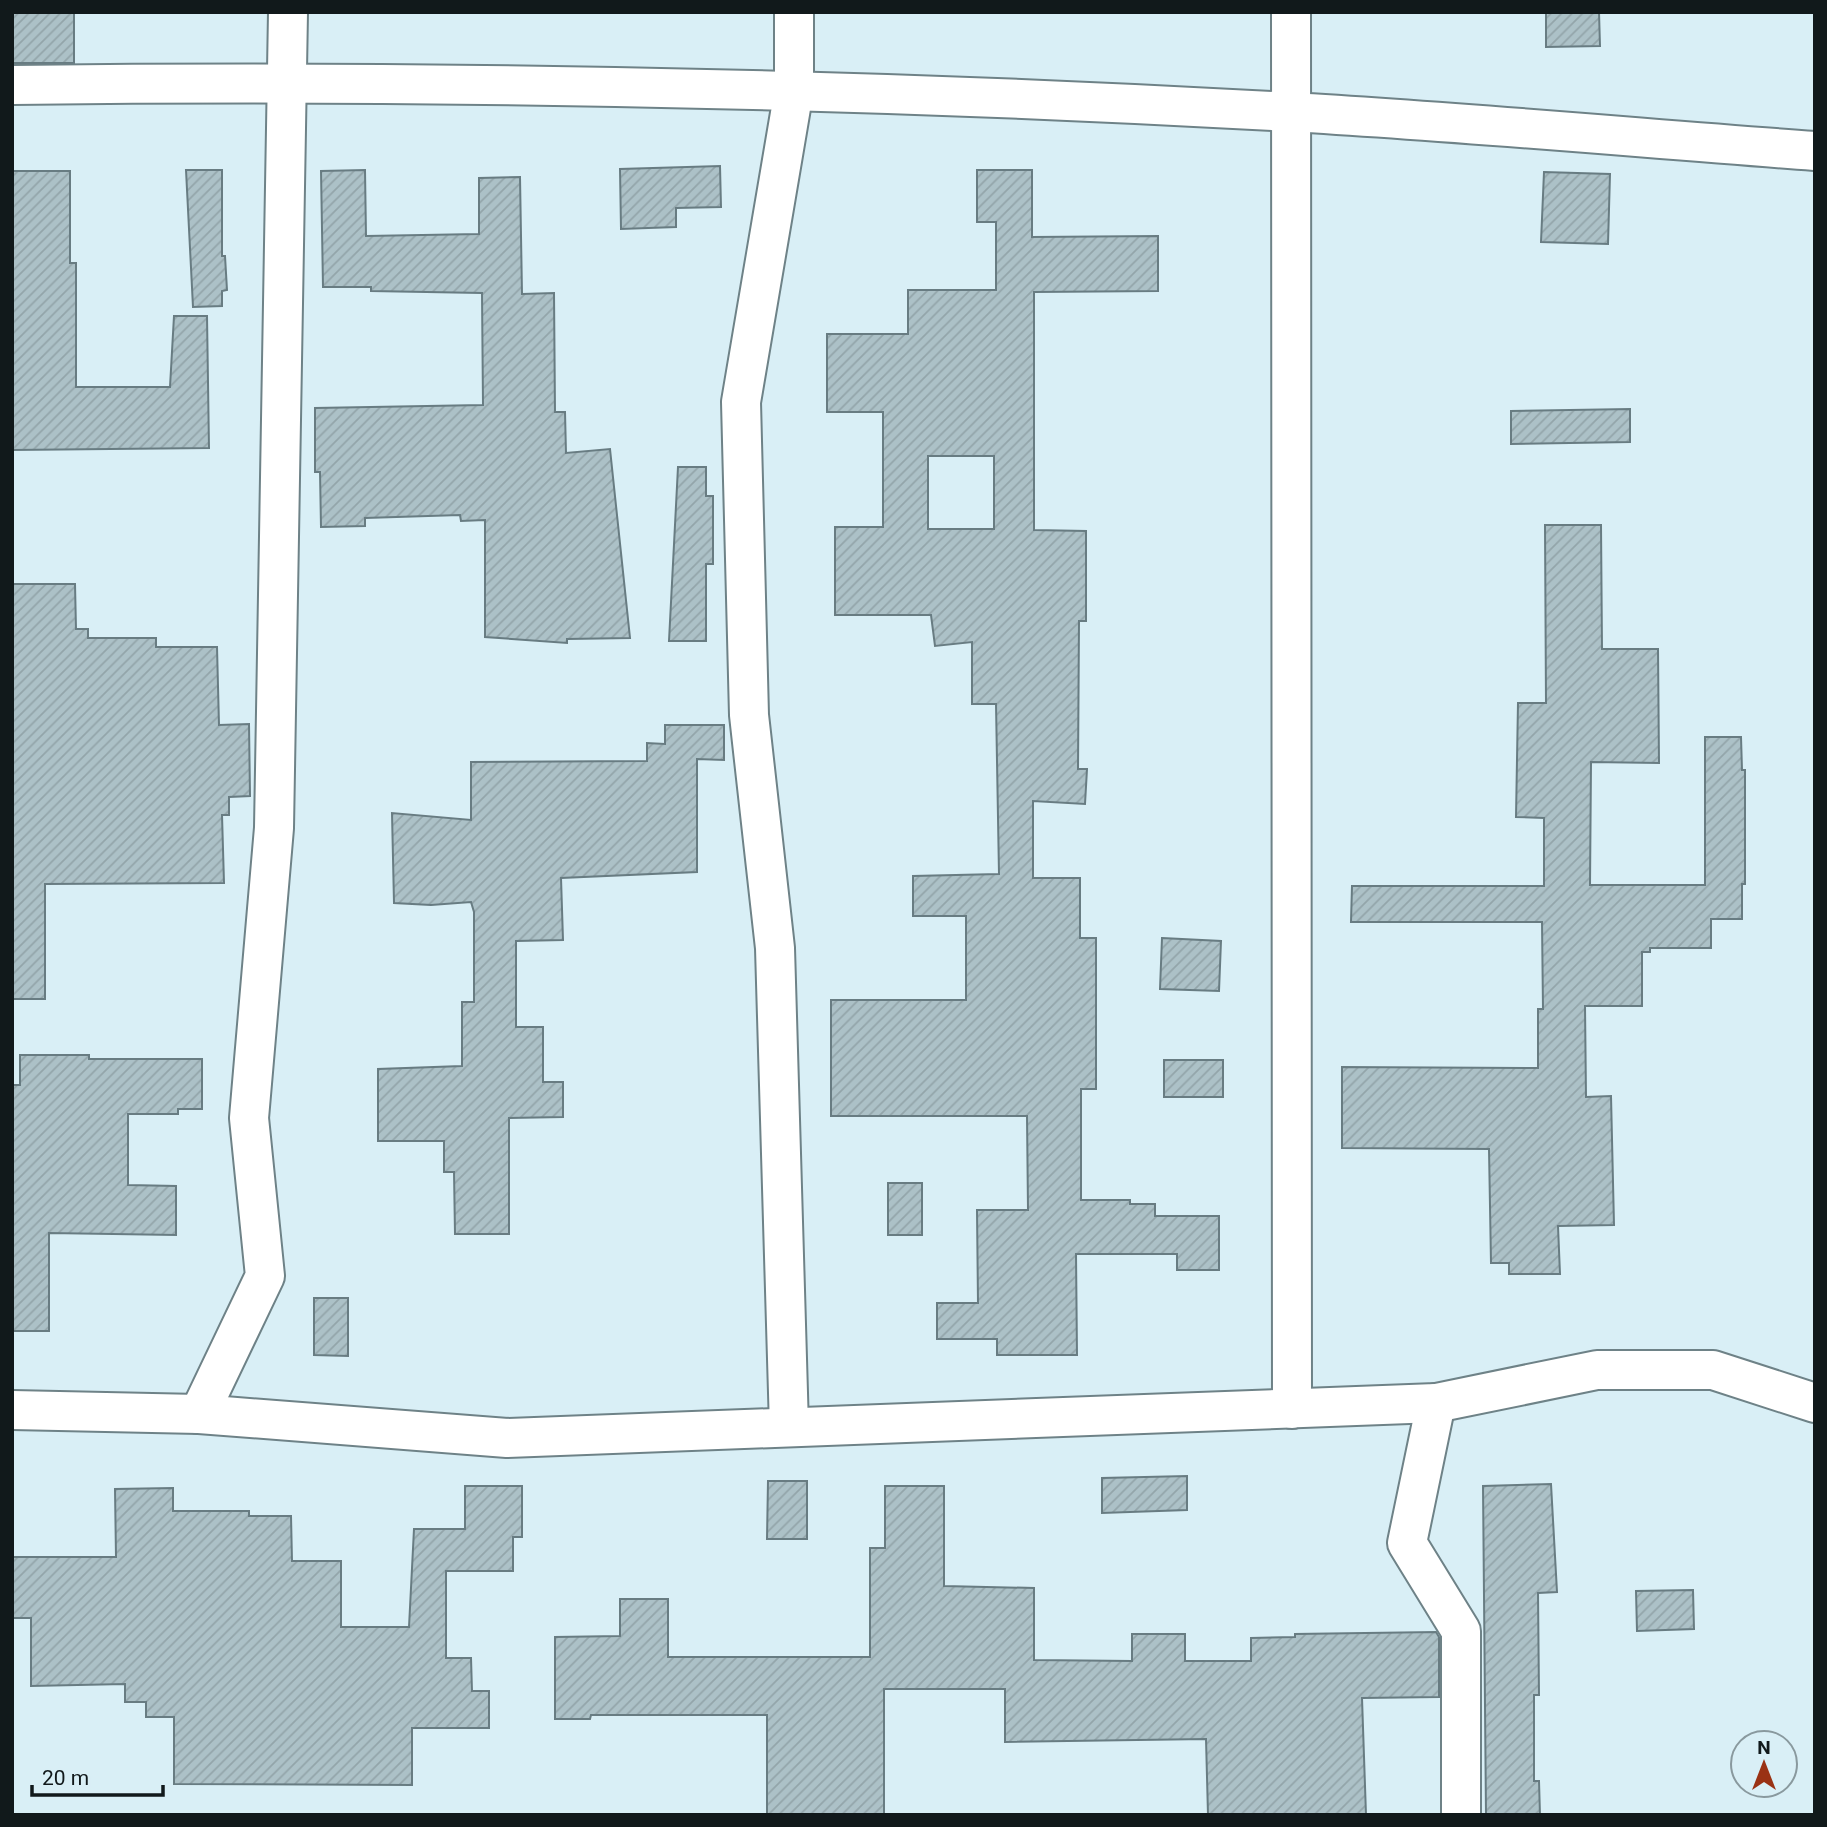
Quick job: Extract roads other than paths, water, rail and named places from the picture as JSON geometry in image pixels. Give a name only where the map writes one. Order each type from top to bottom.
[{"type":"street","points":[[199,1414],[264,1276],[249,1118],[274,828],[288,12]]},
{"type":"street","points":[[789,1427],[775,948],[749,715],[741,402],[794,90],[794,12]]},
{"type":"street","points":[[1291,12],[1292,1409]]},
{"type":"street","points":[[12,85],[287,82],[794,90],[1292,112],[1815,151]]},
{"type":"street","points":[[12,1410],[199,1414],[507,1438],[1436,1403],[1597,1370],[1713,1370],[1815,1403]]},
{"type":"street","points":[[1436,1403],[1408,1543],[1461,1631],[1461,1815]]}]
